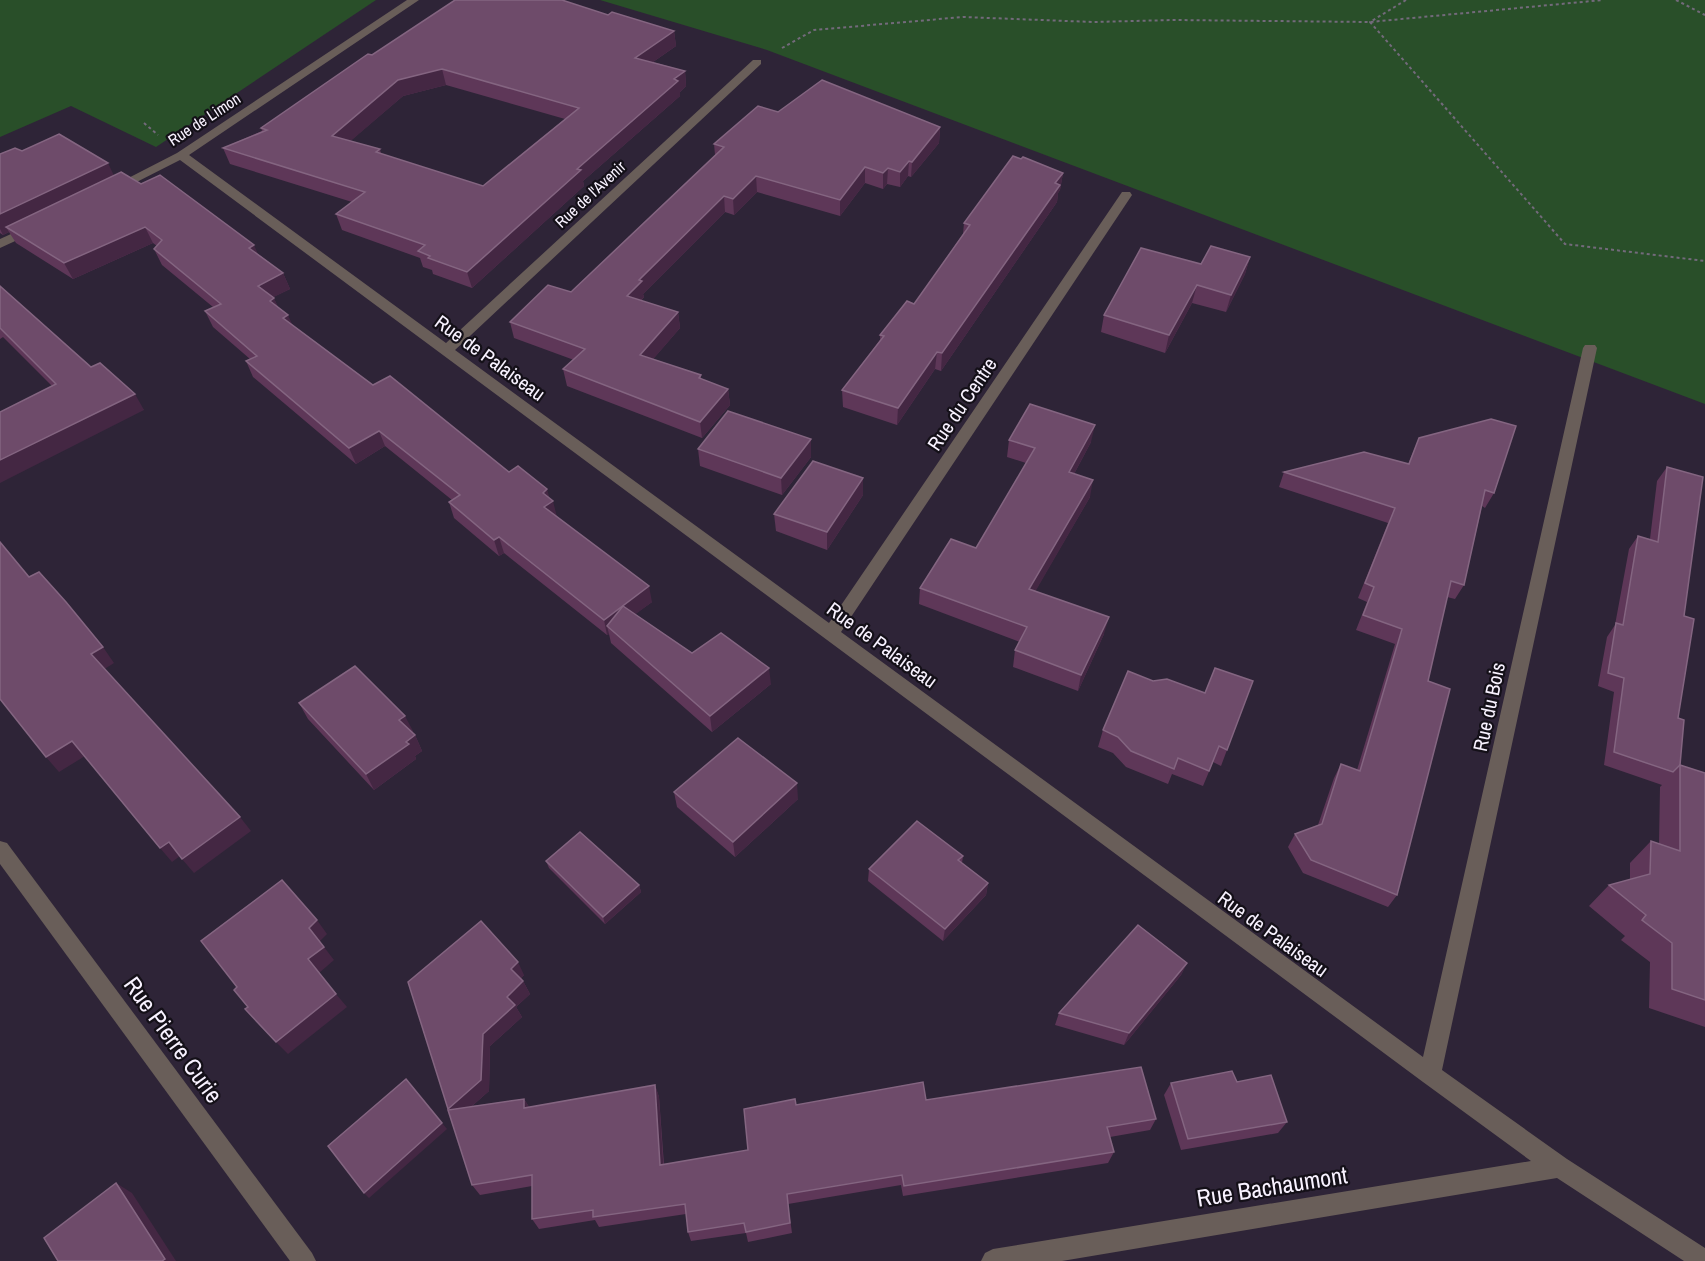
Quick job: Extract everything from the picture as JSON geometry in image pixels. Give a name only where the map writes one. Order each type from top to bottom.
[{"type":"street","name":"Rue de Limon","points":[[107,192],[181,155],[414,0]]},
{"type":"street","name":"Rue de l'Avenir","points":[[444,351],[757,62]]},
{"type":"street","name":"Rue de Palaiseau","points":[[181,155],[444,351],[1430,1075],[1560,1167],[1705,1261]]},
{"type":"street","name":"Rue du Centre","points":[[831,634],[1126,195]]},
{"type":"street","points":[[0,244],[43,223]]},
{"type":"street","name":"Rue du Bois","points":[[1430,1075],[1590,348]]},
{"type":"street","name":"Rue Pierre Curie","points":[[0,849],[304,1261]]},
{"type":"street","name":"Rue Bachaumont","points":[[993,1261],[1560,1167]]},
{"type":"path","points":[[1370,22],[1406,0]]},
{"type":"path","points":[[757,62],[814,30],[963,17],[1093,22],[1173,20],[1370,22],[1603,0]]},
{"type":"path","points":[[1676,0],[1705,15]]},
{"type":"path","points":[[1370,22],[1565,244],[1705,261]]},
{"type":"green space","points":[[0,0],[376,0],[156,147],[71,106],[0,137]]},
{"type":"green space","points":[[600,0],[1705,0],[1705,404],[767,50]]},
{"type":"building","points":[[455,0],[562,0],[608,15],[612,12],[674,31],[635,58],[685,71],[674,79],[678,81],[577,169],[581,170],[467,272],[428,258],[430,256],[418,251],[425,245],[336,214],[365,192],[223,148],[267,130],[261,128],[368,54],[372,55]],"holes":[[[442,69],[579,108],[483,186],[376,152],[380,149],[332,136],[398,80]]]},
{"type":"building","points":[[822,80],[940,127],[912,162],[909,161],[900,172],[888,168],[883,173],[865,167],[840,200],[756,176],[733,199],[724,196],[639,280],[642,281],[627,296],[678,312],[640,355],[701,375],[699,378],[728,389],[700,422],[563,369],[585,349],[510,322],[548,285],[571,292],[724,147],[714,144],[758,106],[778,112]]},
{"type":"building","points":[[59,134],[108,163],[0,214],[0,154],[15,148],[22,151]]},
{"type":"building","points":[[1013,156],[1021,159],[1023,157],[1063,173],[1055,183],[1060,185],[942,353],[937,352],[898,408],[842,390],[884,336],[880,335],[907,301],[914,304],[970,225],[964,223]]},
{"type":"building","points":[[121,172],[141,184],[160,175],[254,245],[249,248],[283,273],[258,286],[274,298],[270,301],[288,315],[283,318],[373,385],[390,376],[509,472],[518,466],[547,489],[543,493],[553,501],[544,507],[649,586],[604,620],[499,537],[494,540],[449,502],[460,495],[379,431],[349,448],[246,361],[257,356],[205,311],[221,304],[154,249],[162,240],[145,227],[64,263],[6,227]]},
{"type":"building","points":[[1211,246],[1250,257],[1231,295],[1197,285],[1169,335],[1104,315],[1141,248],[1201,264]]},
{"type":"building","points":[[0,286],[91,367],[100,363],[135,394],[0,460],[0,412],[56,384],[0,328]]},
{"type":"building","points":[[1030,404],[1095,425],[1069,472],[1093,480],[1029,589],[1109,617],[1081,675],[1015,650],[1027,627],[920,588],[951,539],[976,548],[1035,448],[1009,440]]},
{"type":"building","points":[[728,411],[811,439],[781,478],[698,449]]},
{"type":"building","points":[[1491,419],[1516,426],[1494,493],[1485,490],[1464,585],[1451,581],[1428,681],[1450,689],[1397,895],[1311,860],[1295,834],[1322,824],[1341,764],[1360,771],[1402,629],[1363,615],[1374,587],[1365,583],[1395,508],[1284,472],[1364,452],[1409,464],[1419,438]]},
{"type":"building","points":[[813,461],[863,478],[827,532],[774,514]]},
{"type":"building","points":[[1667,467],[1703,477],[1684,616],[1694,619],[1678,718],[1684,720],[1680,765],[1673,772],[1614,752],[1624,678],[1608,673],[1616,623],[1623,625],[1638,536],[1658,542]]},
{"type":"building","points":[[0,542],[29,577],[39,572],[66,602],[103,647],[91,654],[240,817],[182,859],[169,842],[160,848],[72,741],[46,757],[0,699]]},
{"type":"building","points":[[623,606],[692,653],[721,633],[769,668],[710,716],[607,626]]},
{"type":"building","points":[[355,666],[405,716],[399,720],[415,735],[406,742],[409,744],[366,774],[299,703]]},
{"type":"building","points":[[1215,668],[1253,681],[1227,750],[1219,746],[1209,771],[1178,758],[1174,769],[1131,751],[1118,737],[1103,730],[1128,671],[1153,681],[1167,679],[1205,693]]},
{"type":"building","points":[[738,738],[797,783],[733,842],[674,792]]},
{"type":"building","points":[[1680,765],[1705,773],[1705,1000],[1672,989],[1672,943],[1642,920],[1646,915],[1609,885],[1650,874],[1651,841],[1680,851]]},
{"type":"building","points":[[917,821],[963,856],[958,860],[988,883],[945,929],[869,869]]},
{"type":"building","points":[[580,832],[639,885],[603,917],[546,861]]},
{"type":"building","points":[[282,880],[317,920],[309,928],[324,947],[308,959],[336,994],[276,1042],[245,1009],[248,1007],[234,990],[237,987],[201,941]]},
{"type":"building","points":[[481,921],[518,962],[511,969],[523,981],[507,997],[515,1005],[483,1034],[481,1080],[448,1109],[408,982]]},
{"type":"building","points":[[1138,925],[1187,963],[1129,1033],[1059,1013]]},
{"type":"building","points":[[1141,1067],[1156,1119],[1107,1127],[1114,1152],[904,1186],[902,1175],[787,1194],[790,1223],[746,1232],[744,1223],[688,1232],[685,1204],[593,1217],[593,1210],[532,1219],[532,1175],[472,1185],[448,1110],[524,1099],[524,1108],[655,1085],[660,1165],[748,1150],[744,1109],[795,1099],[796,1105],[923,1082],[926,1100]]},
{"type":"building","points":[[1232,1071],[1237,1082],[1271,1075],[1287,1122],[1188,1139],[1171,1083]]},
{"type":"building","points":[[406,1079],[442,1123],[364,1193],[328,1146]]},
{"type":"building","points":[[116,1183],[165,1259],[162,1261],[58,1261],[44,1238]]}]
